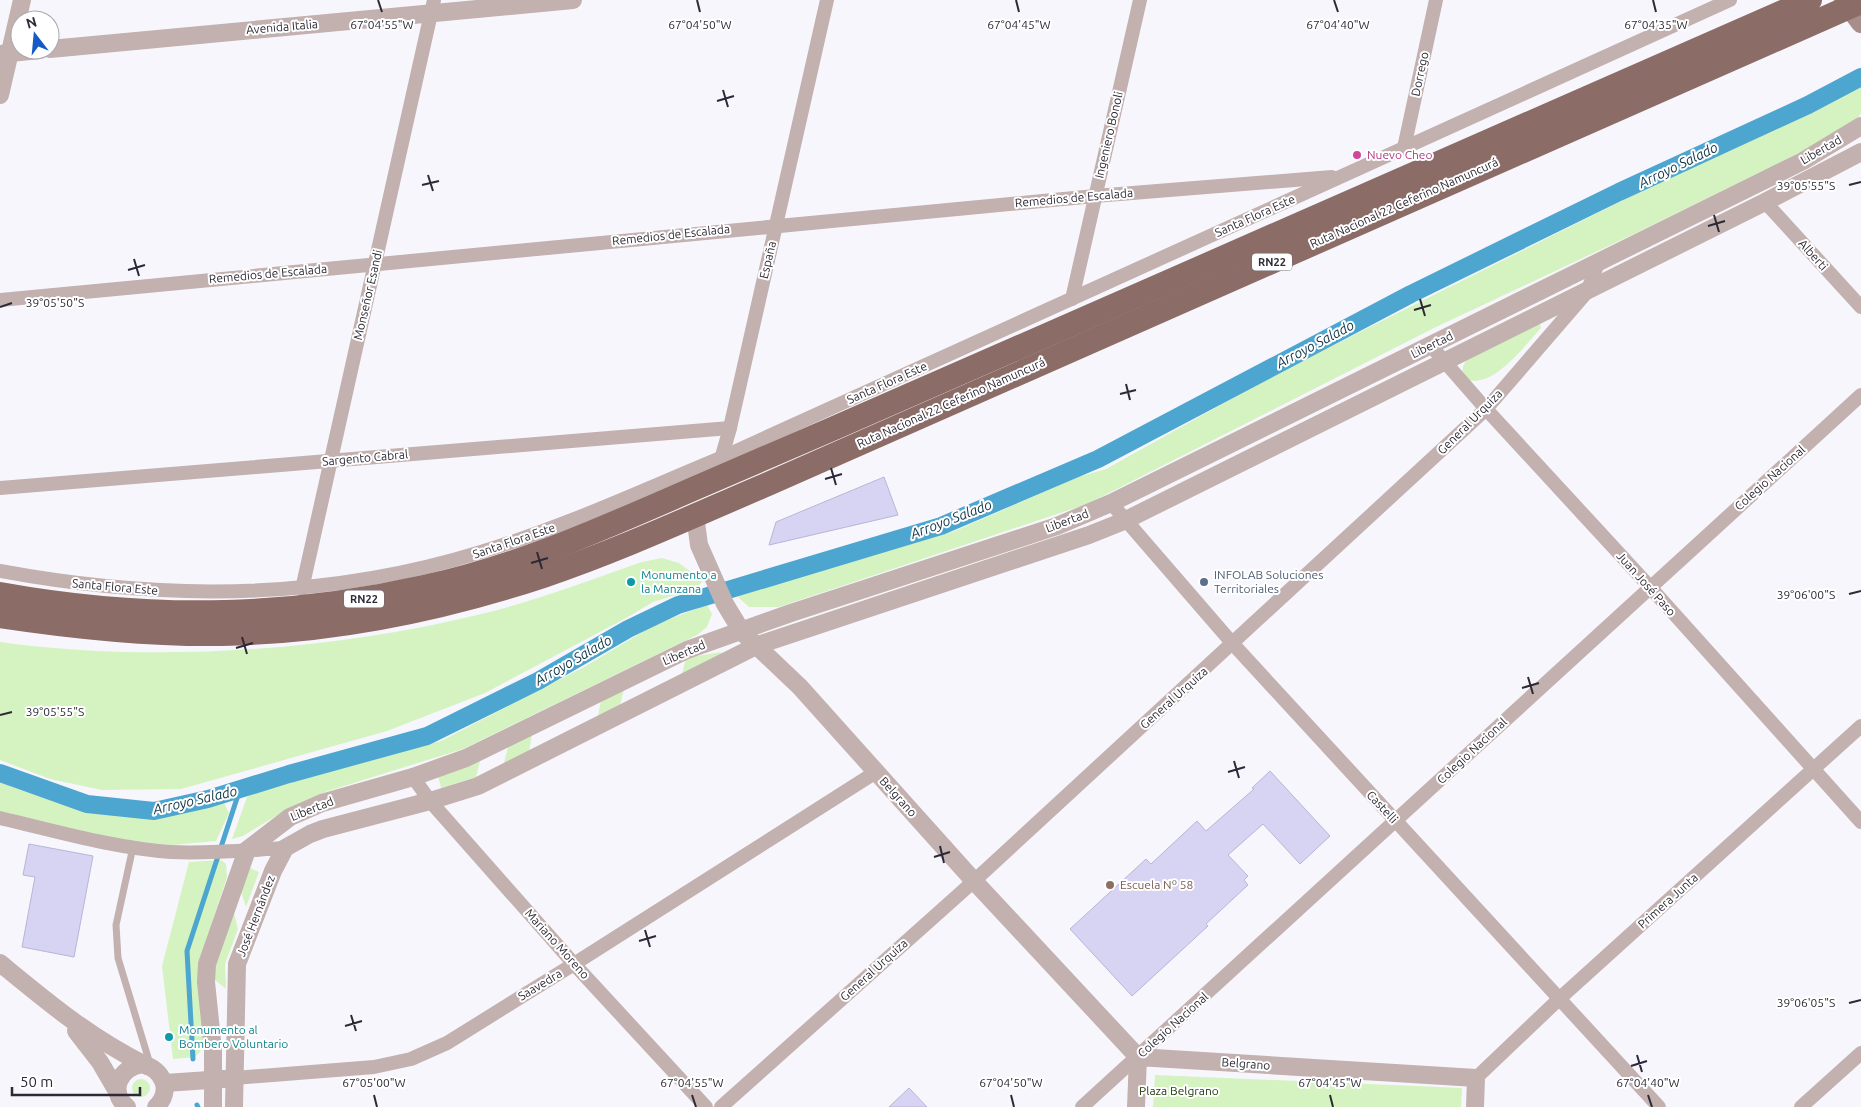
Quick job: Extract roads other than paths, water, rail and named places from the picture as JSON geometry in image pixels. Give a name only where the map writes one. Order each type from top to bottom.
[{"type":"highway","name":"Ruta Nacional 22 Ceferino Namuncurá","points":[[0,594],[137,611],[222,614],[292,609],[382,596],[439,584],[521,560],[565,544],[710,482],[1810,0]]},
{"type":"highway","name":"Ruta Nacional 22 Ceferino Namuncurá","points":[[0,616],[84,627],[181,634],[268,632],[347,623],[426,609],[506,587],[606,553],[695,515],[1854,8]]},
{"type":"street","points":[[0,95],[5,53],[22,0]]},
{"type":"street","name":"Avenida Italia","points":[[60,48],[432,7],[573,0]]},
{"type":"street","name":"España","points":[[695,515],[698,501],[723,457],[827,0]]},
{"type":"street","name":"Ingeniero Bonoli","points":[[1072,299],[1140,0]]},
{"type":"street","name":"Dorrego","points":[[1404,148],[1436,0]]},
{"type":"street","name":"Santa Flora Este","points":[[0,571],[71,583],[149,591],[211,593],[302,589],[410,570],[482,552],[572,520],[723,457],[1730,0]]},
{"type":"street","name":"Monseñor Esandi","points":[[302,589],[432,7]]},
{"type":"street","name":"Libertad","points":[[240,850],[306,810],[413,777],[466,758],[688,650],[791,613],[1057,526],[1111,503],[1803,161],[1861,126]]},
{"type":"street","name":"Libertad","points":[[0,818],[134,847],[171,852],[285,848],[323,829],[430,801],[478,786],[758,645],[1089,535],[1124,521],[1444,360],[1587,292],[1861,152]]},
{"type":"street","name":"Remedios de Escalada","points":[[0,300],[776,225],[1342,176]]},
{"type":"street","name":"Alberti","points":[[1765,202],[1861,307]]},
{"type":"street","name":"General Urquiza","points":[[721,1107],[974,881],[1486,409],[1587,292],[1598,263]]},
{"type":"street","name":"Juan José Paso","points":[[1431,346],[1861,822]]},
{"type":"street","name":"Colegio Nacional","points":[[1082,1107],[1861,396]]},
{"type":"street","name":"Sargento Cabral","points":[[0,488],[730,428]]},
{"type":"street","name":"Castelli","points":[[1111,503],[1124,521],[1233,644],[1659,1107]]},
{"type":"street","name":"Belgrano","points":[[695,515],[699,545],[725,604],[742,632],[758,645],[800,687],[974,881],[1138,1056],[1476,1078]]},
{"type":"street","name":"Primera Junta","points":[[1476,1078],[1559,999],[1861,726]]},
{"type":"street","name":"Saavedra","points":[[162,1098],[213,1079],[374,1067],[411,1059],[447,1042],[574,964],[876,772]]},
{"type":"street","name":"Mariano Moreno","points":[[413,777],[430,801],[574,964],[706,1107]]},
{"type":"street","name":"José Hernández","points":[[234,1107],[237,964],[273,872],[285,848]]},
{"type":"street","points":[[212,1107],[213,1050],[206,982],[207,964],[240,850]]},
{"type":"street","points":[[0,963],[65,1017],[109,1046],[159,1072],[162,1098]]},
{"type":"street","points":[[65,1017],[100,1062],[124,1103]]},
{"type":"street","points":[[1802,1107],[1861,1053]]},
{"type":"street","points":[[1136,1107],[1138,1056]]},
{"type":"street","points":[[124,1103],[119,1081],[125,1071],[136,1065],[149,1066]]},
{"type":"street","points":[[1475,1107],[1476,1078]]},
{"type":"lane","points":[[134,847],[116,925],[118,958],[149,1066]]},
{"type":"waterway","name":"Arroyo Salado","points":[[0,773],[87,804],[154,811],[208,799],[289,774],[427,736],[538,681],[628,629],[678,605],[941,526],[1098,459],[1411,294],[1619,192],[1808,105],[1861,77]]},
{"type":"waterway","points":[[193,1059],[187,951],[240,789]]},
{"type":"place","name":"Nuevo Cheo","points":[[1357,155]]},
{"type":"place","name":"Monumento a la Manzana","points":[[631,582]]},
{"type":"place","name":"INFOLAB Soluciones Territoriales","points":[[1204,582]]},
{"type":"place","name":"Escuela Nº 58","points":[[1110,885]]},
{"type":"place","name":"Monumento al Bombero Voluntario","points":[[169,1037]]},
{"type":"park label","name":"Plaza Belgrano","points":[[1179,1091]]}]
